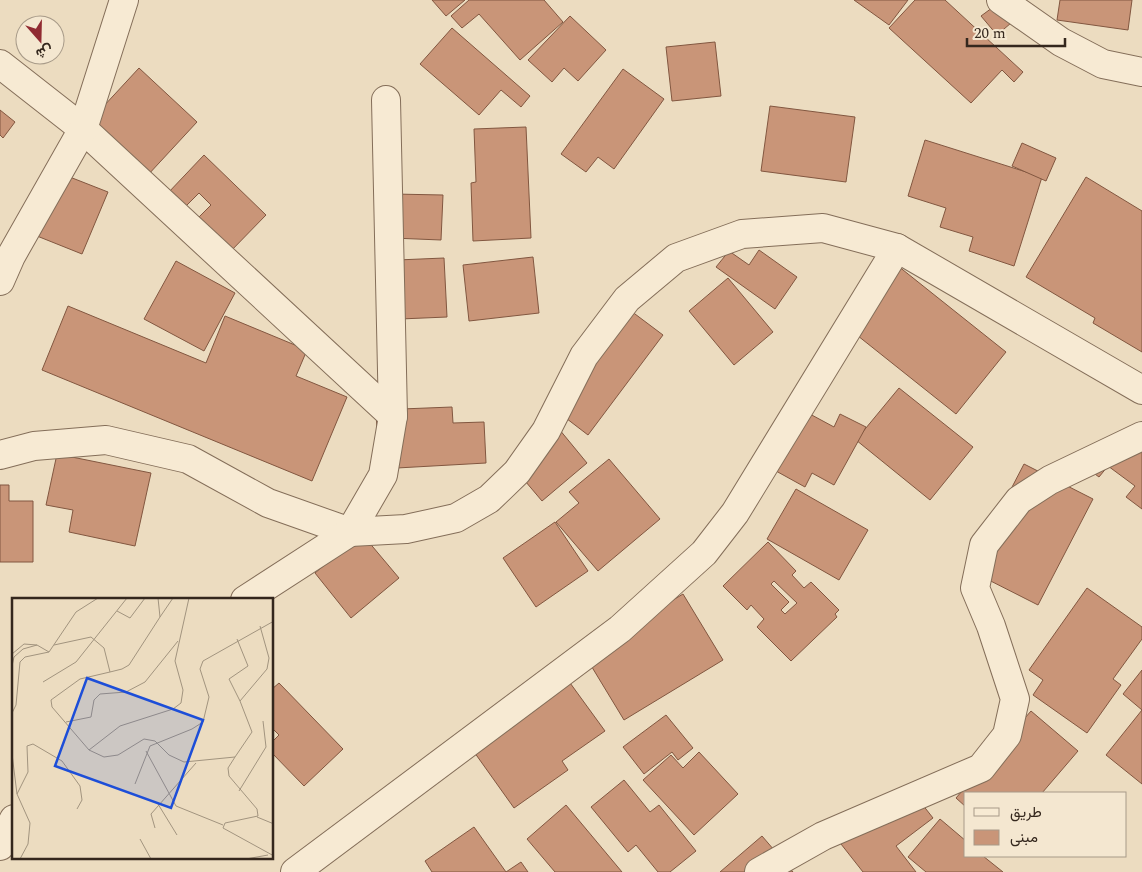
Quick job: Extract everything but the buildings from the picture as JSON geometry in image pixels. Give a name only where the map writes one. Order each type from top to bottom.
[{"type":"street","points":[[0,281],[11,256],[82,129],[124,0]]},
{"type":"street","points":[[1001,0],[1061,42],[1103,64],[1142,72]]},
{"type":"street","points":[[0,64],[82,129],[393,416]]},
{"type":"street","points":[[248,598],[350,532],[383,475],[393,416],[386,100]]},
{"type":"street","points":[[0,455],[34,446],[106,440],[188,459],[268,504],[350,532],[406,529],[456,518],[489,500],[517,472],[546,431],[584,356],[627,300],[676,258],[742,234],[823,228],[898,248],[1142,390]]},
{"type":"street","points":[[295,872],[620,629],[704,553],[735,514],[898,248]]},
{"type":"street","points":[[759,872],[823,836],[981,768],[1007,736],[1015,699],[991,626],[975,588],[984,545],[1019,500],[1050,480],[1142,436]]},
{"type":"street","points":[[0,846],[12,823]]}]
